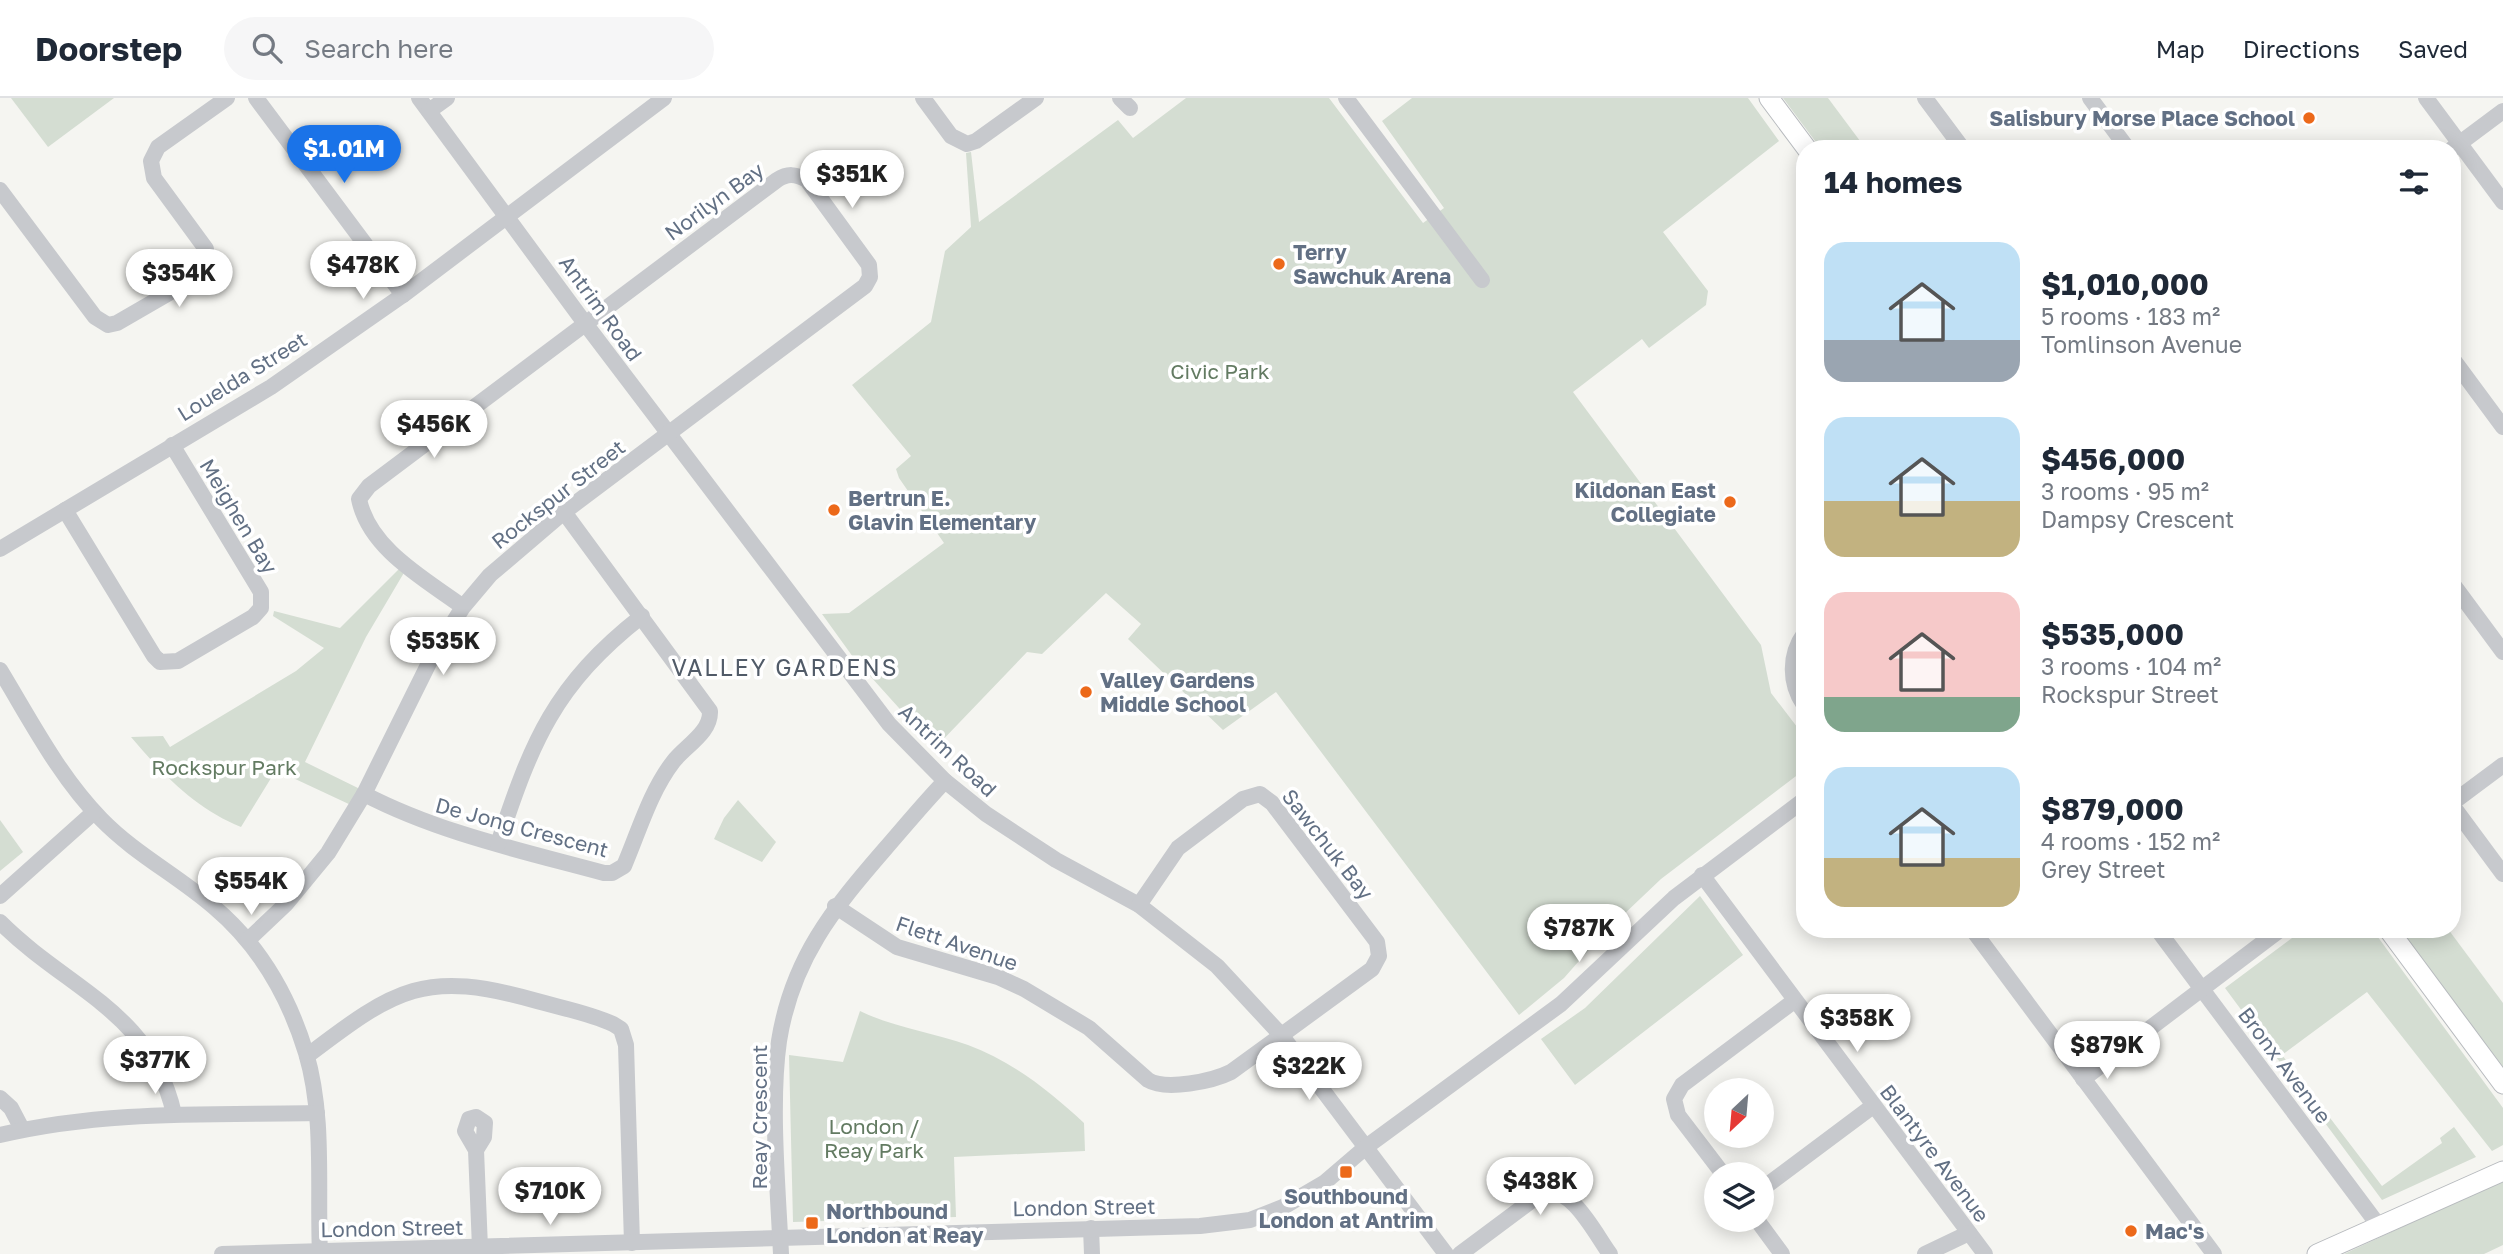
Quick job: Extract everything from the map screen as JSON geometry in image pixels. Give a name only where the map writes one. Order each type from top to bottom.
[{"type":"main road","points":[[1769,98],[1800,140]]},
{"type":"main road","points":[[2395,938],[2503,1084]]},
{"type":"main road","points":[[2317,1254],[2503,1171]]},
{"type":"street","points":[[0,190],[95,317],[108,325],[117,323],[200,275],[207,264],[206,249],[155,178],[150,161],[158,147],[228,98]]},
{"type":"street","points":[[256,98],[403,295]]},
{"type":"street","points":[[424,105],[447,98]]},
{"type":"street","name":"Louelda Street","points":[[0,549],[271,387],[403,295],[664,98]]},
{"type":"street","points":[[923,98],[951,135],[967,144],[976,141],[1037,98]]},
{"type":"street","points":[[1346,98],[1482,280]]},
{"type":"street","points":[[1925,98],[1956,140]]},
{"type":"street","points":[[2090,98],[2121,140]]},
{"type":"street","points":[[2426,98],[2452,140]]},
{"type":"street","name":"Antrim Road","points":[[424,105],[863,693],[898,734],[945,781],[1028,843],[1139,905],[1217,966],[1282,1036],[1446,1254]]},
{"type":"street","points":[[2461,142],[2503,111]]},
{"type":"street","points":[[2461,152],[2503,202]]},
{"type":"street","name":"Norilyn Bay","points":[[463,607],[390,551],[362,513],[359,499],[369,486],[584,322],[785,175],[797,175],[807,180],[869,265],[870,277],[858,294],[670,435]]},
{"type":"street","points":[[2461,370],[2503,427]]},
{"type":"street","name":"Rockspur Street","points":[[248,940],[286,904],[328,853],[364,794],[433,655],[463,607],[505,561],[564,512],[670,435]]},
{"type":"street","name":"Meighen Bay","points":[[65,510],[160,662],[178,662],[253,617],[261,608],[261,592],[172,445]]},
{"type":"street","name":"De Jong Crescent","points":[[364,794],[422,822],[498,844],[604,873],[612,873],[624,866],[661,780],[672,763],[704,730],[710,718],[707,703],[564,512]]},
{"type":"street","points":[[2461,595],[2503,652]]},
{"type":"street","points":[[498,844],[530,753],[561,697],[590,660],[642,616]]},
{"type":"street","points":[[1796,648],[1793,677],[1796,685]]},
{"type":"street","points":[[0,670],[64,775],[94,812],[137,852],[203,898],[248,940],[289,1007],[307,1056],[317,1113],[320,1252]]},
{"type":"street","points":[[2461,797],[2503,765]]},
{"type":"street","name":"Reay Crescent","points":[[781,1246],[776,1090],[779,1043],[795,983],[809,950],[835,906],[945,781]]},
{"type":"street","name":"Sawchuk Bay","points":[[1139,905],[1178,848],[1243,799],[1260,794],[1266,797],[1379,949],[1372,969],[1282,1036]]},
{"type":"street","name":"London Street","points":[[222,1254],[632,1243],[781,1246],[1091,1228],[1200,1226],[1250,1220],[1304,1196],[1366,1147],[1561,1004],[1702,875],[1796,806]]},
{"type":"street","points":[[0,896],[94,812]]},
{"type":"street","points":[[2461,816],[2503,874]]},
{"type":"street","name":"Blantyre Avenue","points":[[1702,875],[1985,1254]]},
{"type":"street","name":"Flett Avenue","points":[[835,906],[897,947],[998,977],[1056,1007],[1088,1028],[1153,1084],[1207,1082],[1220,1078],[1282,1036]]},
{"type":"street","points":[[0,922],[58,974],[109,1008],[144,1042],[159,1067],[174,1114]]},
{"type":"street","points":[[1979,938],[2214,1254]]},
{"type":"street","name":"Bronx Avenue","points":[[2164,938],[2379,1226]]},
{"type":"street","points":[[2083,1079],[2269,938]]},
{"type":"street","points":[[307,1056],[374,1006],[403,994],[439,986],[485,988],[613,1024],[621,1029],[626,1045],[632,1243]]},
{"type":"street","points":[[1714,1162],[1678,1115],[1674,1099],[1682,1086],[1794,1001]]},
{"type":"street","points":[[0,1098],[11,1108],[22,1129]]},
{"type":"street","points":[[1774,1180],[1873,1106]]},
{"type":"street","points":[[0,1135],[22,1129],[120,1116],[317,1113]]},
{"type":"street","points":[[476,1150],[480,1248]]},
{"type":"street","points":[[1460,1254],[1543,1192],[1552,1191],[1569,1199],[1610,1254]]},
{"type":"street","points":[[1091,1228],[1092,1254]]},
{"type":"street","points":[[1766,1232],[1782,1254]]},
{"type":"street","points":[[1924,1254],[1969,1233]]},
{"type":"green space","points":[[11,98],[114,98],[48,147]]},
{"type":"green space","name":"Civic Park","points":[[1186,98],[1329,98],[1423,223],[1444,208],[1382,121],[1412,98],[1748,98],[1779,141],[1663,232],[1708,291],[1706,305],[1649,348],[1642,339],[1573,392],[1761,645],[1771,693],[1796,726],[1796,776],[1661,879],[1601,936],[1564,978],[1519,1015],[1276,692],[1223,730],[1128,639],[1141,624],[1106,593],[1042,654],[1027,652],[935,748],[853,657],[822,614],[849,613],[944,543],[899,478],[896,469],[911,456],[852,385],[931,322],[945,251],[971,227],[966,153],[971,152],[979,222],[1118,120],[1133,138]]},
{"type":"green space","points":[[1783,98],[1828,98],[1859,140],[1814,140]]},
{"type":"green space","name":"Rockspur Park","points":[[400,568],[405,571],[366,637],[305,762],[362,790],[353,806],[276,770],[241,827],[209,810],[180,789],[131,737],[163,736],[170,747],[296,671],[324,648],[273,616],[274,611],[340,628]]},
{"type":"green space","points":[[738,800],[776,842],[762,862],[714,839],[724,818]]},
{"type":"green space","points":[[0,820],[23,852],[0,871]]},
{"type":"green space","points":[[1700,896],[1743,955],[1575,1085],[1541,1039],[1585,1008]]},
{"type":"green space","points":[[2292,938],[2379,938],[2503,1108],[2503,1145],[2492,1151],[2367,992],[2282,1055],[2382,1186],[2442,1143],[2440,1138],[2454,1127],[2476,1157],[2382,1200],[2225,988]]},
{"type":"green space","points":[[2404,938],[2455,938],[2503,1003],[2503,1071]]},
{"type":"green space","name":"London / Reay Park","points":[[860,1011],[887,1022],[968,1045],[1015,1069],[1044,1089],[1084,1123],[1085,1151],[954,1157],[956,1217],[793,1222],[789,1055],[843,1062]]},
{"type":"green space","points":[[2503,1180],[2503,1245],[2484,1254],[2344,1254]]},
{"type":"place","name":"Salisbury Morse Place School","points":[[2309,118]]},
{"type":"place","name":"Terry Sawchuk Arena","points":[[1279,264]]},
{"type":"place","name":"Kildonan East Collegiate","points":[[1730,502]]},
{"type":"place","name":"Bertrun E. Glavin Elementary","points":[[834,510]]},
{"type":"place","name":"Valley Gardens Middle School","points":[[1086,692]]},
{"type":"place","name":"Southbound London at Antrim","points":[[1346,1172]]},
{"type":"place","name":"Northbound London at Reay","points":[[812,1223]]},
{"type":"place","name":"Mac's","points":[[2131,1231]]},
{"type":"district","name":"VALLEY GARDENS","points":[[785,667]]}]
